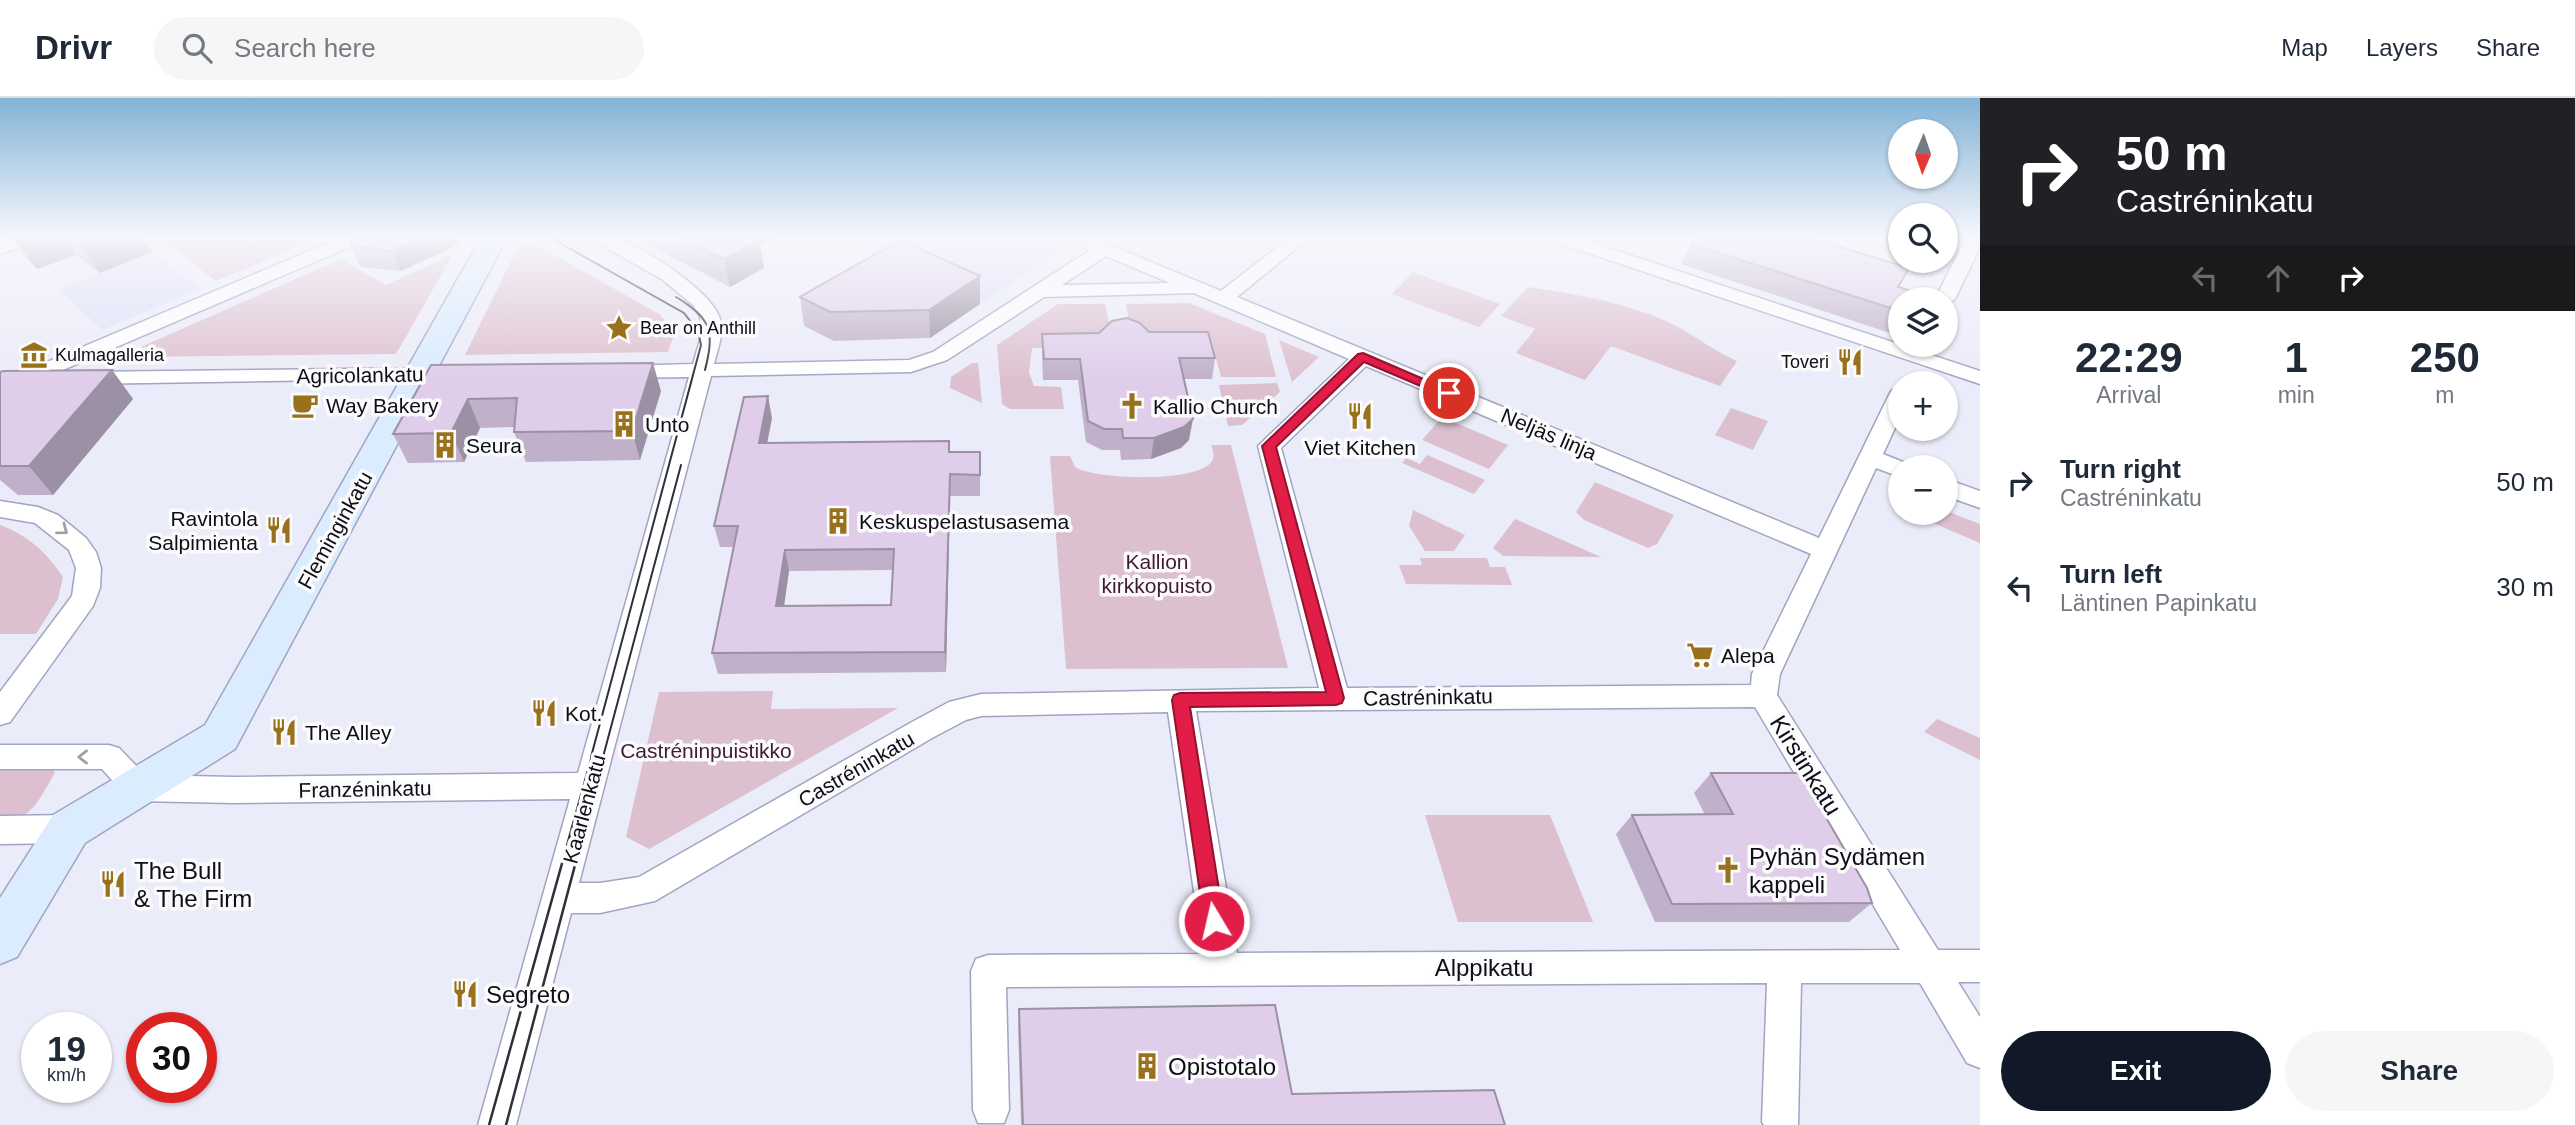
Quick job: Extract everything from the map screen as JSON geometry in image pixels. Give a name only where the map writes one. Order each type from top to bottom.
[{"type":"street","points":[[0,390],[243,286]]},
{"type":"street","name":"Fleminginkatu","points":[[138,788],[220,737],[439,374],[475,286]]},
{"type":"street","name":"Kaarlenkatu","points":[[498,1125],[712,333],[713,322],[709,311],[682,286]]},
{"type":"street","points":[[602,372],[895,368],[940,356],[1046,286]]},
{"type":"street","name":"Neljäs linja","points":[[1197,286],[1825,550]]},
{"type":"street","points":[[1224,298],[1239,286]]},
{"type":"street","points":[[1714,286],[1888,340]]},
{"type":"street","points":[[1039,291],[1201,288]]},
{"type":"street","points":[[1336,698],[1269,446],[1363,357]]},
{"type":"street","points":[[1935,357],[1980,378]]},
{"type":"street","name":"Agricolankatu","points":[[0,380],[439,374]]},
{"type":"street","points":[[1763,696],[1766,674],[1888,421]]},
{"type":"street","points":[[1871,458],[1888,464]]},
{"type":"street","points":[[1958,491],[1980,500]]},
{"type":"street","points":[[0,509],[9,513],[40,515],[72,537],[87,555],[91,579],[85,599],[0,714]]},
{"type":"street","name":"Castréninkatu","points":[[559,898],[600,898],[644,891],[959,710],[1006,702],[1763,696]]},
{"type":"street","name":"Kirstinkatu","points":[[1763,696],[1980,1050]]},
{"type":"street","points":[[1180,700],[1222,968]]},
{"type":"street","points":[[0,757],[109,757],[138,788],[69,829],[0,941]]},
{"type":"street","name":"Franzéninkatu","points":[[138,788],[233,790],[591,786]]},
{"type":"street","points":[[0,830],[69,829]]},
{"type":"street","points":[[1781,1122],[1784,966]]},
{"type":"street","name":"Alppikatu","points":[[991,1110],[988,971],[1980,966]]},
{"type":"shaded area","points":[[67,286],[197,286],[201,289],[102,330],[59,289]]},
{"type":"shaded area","points":[[941,286],[1007,286],[980,304]]},
{"type":"green space","points":[[280,286],[435,286],[396,354],[132,357],[143,346]]},
{"type":"green space","points":[[499,286],[609,286],[659,314],[675,332],[668,352],[465,355]]},
{"type":"green space","points":[[1400,286],[1451,286],[1500,304],[1479,327],[1392,294]]},
{"type":"green space","points":[[1528,287],[1598,300],[1650,314],[1675,325],[1737,361],[1720,386],[1611,346],[1585,380],[1516,353],[1535,329],[1501,316]]},
{"type":"green space","points":[[1189,303],[1265,334],[1276,377],[1221,377],[1213,347],[1162,347],[1130,328],[1126,304]]},
{"type":"green space","points":[[1058,304],[1105,304],[1110,328],[1089,336],[1082,348],[1032,348],[1029,372],[1034,386],[1061,387],[1064,409],[1010,409],[1002,404],[997,345]]},
{"type":"green space","points":[[1279,340],[1319,357],[1292,382]]},
{"type":"green space","points":[[972,363],[978,363],[982,403],[950,388],[951,377]]},
{"type":"green space","points":[[1277,383],[1280,392],[1242,425],[1228,426],[1219,385]]},
{"type":"green space","points":[[1731,408],[1768,421],[1753,450],[1715,435]]},
{"type":"green space","points":[[1442,417],[1508,445],[1489,469],[1422,440]]},
{"type":"green space","name":"Kallion kirkkopuisto","points":[[1211,445],[1231,445],[1288,668],[1066,669],[1050,456],[1070,456],[1075,467],[1103,475],[1169,476],[1203,468],[1213,459]]},
{"type":"green space","points":[[1427,455],[1485,480],[1474,494],[1402,463],[1406,458],[1420,464]]},
{"type":"green space","points":[[1595,482],[1674,515],[1657,544],[1648,548],[1584,520],[1576,512]]},
{"type":"green space","points":[[1413,510],[1465,535],[1454,551],[1425,551],[1409,526]]},
{"type":"green space","points":[[1958,516],[1980,524],[1980,543],[1938,525],[1958,525]]},
{"type":"green space","points":[[1515,519],[1601,557],[1503,556],[1493,548]]},
{"type":"green space","points":[[0,525],[20,534],[36,546],[63,577],[58,599],[36,634],[0,634]]},
{"type":"green space","points":[[1420,558],[1487,558],[1490,567],[1505,567],[1512,585],[1406,584],[1399,565],[1422,565]]},
{"type":"green space","name":"Castréninpuistikko","points":[[773,691],[771,709],[898,708],[649,849],[626,837],[659,692]]},
{"type":"green space","points":[[1937,719],[1980,738],[1980,760],[1924,732]]},
{"type":"green space","points":[[51,766],[55,773],[34,806],[20,817],[0,821],[0,768]]},
{"type":"green space","points":[[1425,815],[1550,815],[1593,922],[1458,922]]},
{"type":"building","points":[[819,286],[965,286],[929,310],[830,312],[800,297]]},
{"type":"building","points":[[1822,286],[1899,286],[1888,287],[1888,307]]},
{"type":"building","name":"Kallio Church","points":[[1127,318],[1140,323],[1149,332],[1208,332],[1215,358],[1179,358],[1193,419],[1184,427],[1154,438],[1123,438],[1122,429],[1104,429],[1088,421],[1080,359],[1044,359],[1042,334],[1099,333],[1112,321]]},
{"type":"building","points":[[653,363],[632,431],[514,432],[517,398],[468,399],[451,433],[393,434],[431,365]]},
{"type":"building","points":[[112,370],[29,466],[0,466],[0,372]]},
{"type":"building","name":"Keskuspelastusasema","points":[[768,396],[759,443],[949,441],[949,452],[980,452],[980,475],[950,474],[945,652],[712,653],[738,526],[714,526],[744,397]],"holes":[[[894,549],[891,605],[776,606],[785,550]]]},
{"type":"building","name":"Pyhän Sydämen kappeli","points":[[1711,773],[1800,773],[1867,888],[1872,903],[1672,904],[1632,815],[1733,814]]},
{"type":"building","name":"Opistotalo","points":[[1275,1005],[1292,1094],[1494,1090],[1505,1125],[1023,1125],[1019,1009]]},
{"type":"tram line","points":[[591,757],[701,345],[698,331],[684,313],[636,286]]},
{"type":"tram line","points":[[676,297],[697,312],[707,327],[710,345],[705,370]]},
{"type":"tram line","points":[[603,757],[681,465]]},
{"type":"tram line","points":[[489,1125],[592,756]]},
{"type":"tram line","points":[[506,1125],[604,756]]},
{"type":"place","name":"Bear on Anthill","points":[[619,328]]},
{"type":"place","name":"Kulmagalleria","points":[[34,355]]},
{"type":"place","name":"Toveri","points":[[1850,362]]},
{"type":"place","name":"Way Bakery","points":[[305,405]]},
{"type":"place","name":"Kallio Church","points":[[1132,406]]},
{"type":"place","name":"Viet Kitchen","points":[[1360,416]]},
{"type":"place","name":"Unto","points":[[624,424]]},
{"type":"place","name":"Seura","points":[[445,445]]},
{"type":"place","name":"Keskuspelastusasema","points":[[838,521]]},
{"type":"place","name":"Ravintola Salpimienta","points":[[279,530]]},
{"type":"place","name":"Alepa","points":[[1700,655]]},
{"type":"place","name":"Kot.","points":[[544,713]]},
{"type":"place","name":"The Alley","points":[[284,732]]},
{"type":"place","name":"Pyhän Sydämen kappeli","points":[[1728,870]]},
{"type":"place","name":"The Bull & The Firm","points":[[113,884]]},
{"type":"place","name":"Segreto","points":[[465,994]]},
{"type":"place","name":"Opistotalo","points":[[1147,1066]]},
{"type":"route","points":[[1214,921],[1180,700],[1336,698],[1269,446],[1363,357],[1449,393]]}]
